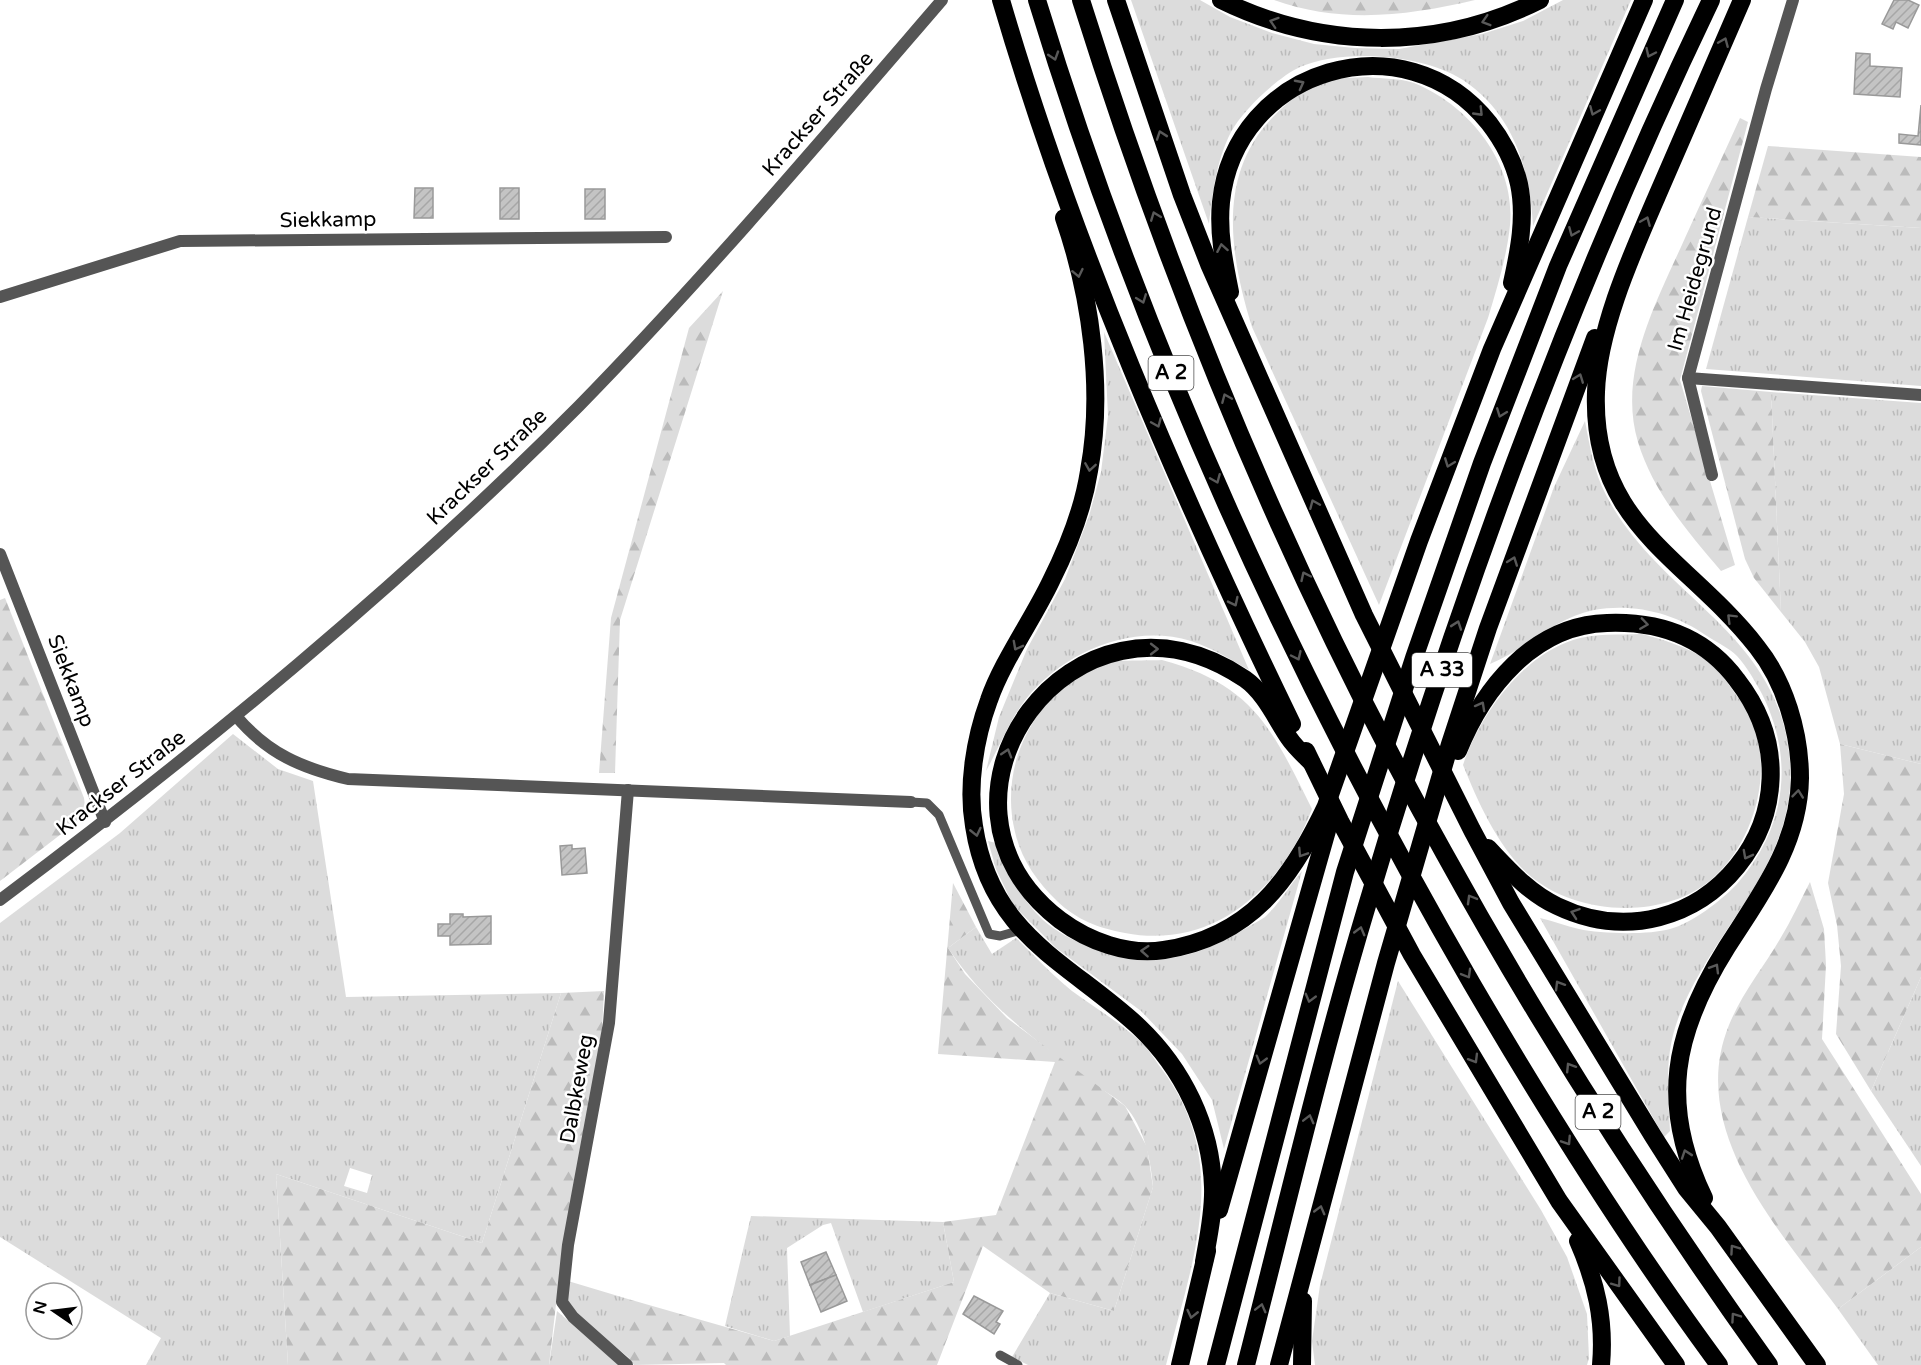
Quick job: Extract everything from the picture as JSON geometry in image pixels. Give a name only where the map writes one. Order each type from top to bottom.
[{"type":"highway","points":[[1001,0],[1023,76],[1040,149],[1066,223],[1077,269],[1090,337],[1095,405],[1094,436],[1081,507],[1051,582],[989,698],[974,772],[974,826],[985,868],[1002,903],[1021,930],[1049,957],[1138,1027],[1169,1060],[1193,1099],[1206,1138],[1213,1187],[1204,1262]]},
{"type":"highway","name":"A 2","points":[[1037,0],[1084,141],[1159,344],[1227,505],[1335,734],[1426,905],[1542,1104],[1719,1365]]},
{"type":"highway","name":"A 2","points":[[1081,0],[1138,171],[1192,315],[1246,446],[1347,668],[1442,850],[1535,1010],[1619,1146],[1769,1365]]},
{"type":"highway","points":[[1116,0],[1182,195],[1237,326],[1364,615],[1472,830],[1511,903],[1594,1043],[1686,1188],[1718,1227],[1817,1365]]},
{"type":"highway","points":[[1221,0],[1250,14],[1311,33],[1365,38],[1452,31],[1519,11],[1540,0]]},
{"type":"highway","points":[[1311,762],[1290,739],[1276,716],[1248,681],[1222,666],[1198,656],[1168,649],[1138,649],[1096,657],[1066,673],[1044,692],[1027,712],[1011,738],[1002,771],[999,800],[1002,834],[1014,866],[1030,892],[1070,927],[1097,941],[1129,949],[1156,951],[1183,947],[1212,938],[1240,923],[1286,877],[1306,847],[1326,806],[1419,541],[1492,349],[1644,0]]},
{"type":"highway","name":"A 33","points":[[1216,1365],[1345,872],[1414,658],[1482,463],[1558,266],[1675,0]]},
{"type":"highway","name":"A 33","points":[[1246,1365],[1354,953],[1429,707],[1538,403],[1674,77],[1711,0]]},
{"type":"highway","points":[[1718,1227],[1695,1180],[1683,1144],[1677,1097],[1680,1055],[1689,1018],[1702,991],[1758,902],[1790,837],[1800,778],[1798,753],[1786,701],[1769,664],[1735,621],[1659,550],[1636,524],[1621,499],[1600,450],[1596,393],[1598,363],[1624,275],[1742,0]]},
{"type":"highway","points":[[1237,326],[1220,236],[1221,201],[1226,176],[1251,122],[1269,105],[1294,87],[1319,74],[1366,66],[1391,67],[1437,81],[1461,95],[1481,113],[1510,157],[1519,184],[1520,248],[1492,349]]},
{"type":"highway","points":[[1023,76],[1125,350],[1228,590],[1311,762],[1412,955],[1559,1201],[1676,1365]]},
{"type":"highway","points":[[1278,1365],[1422,836],[1485,639],[1556,439],[1611,295],[1624,275]]},
{"type":"highway","points":[[1422,836],[1462,741],[1485,698],[1506,670],[1527,652],[1576,628],[1602,623],[1630,622],[1654,625],[1679,633],[1704,646],[1725,664],[1756,708],[1767,739],[1772,775],[1768,809],[1742,864],[1719,885],[1695,902],[1670,915],[1615,922],[1586,917],[1557,907],[1534,894],[1472,830]]},
{"type":"highway","points":[[1180,1365],[1204,1262],[1357,722]]},
{"type":"highway","points":[[1559,1201],[1591,1270],[1598,1297],[1604,1334],[1601,1365]]},
{"type":"highway","points":[[1302,1365],[1300,1353],[1306,1267]]},
{"type":"street","name":"Krackser Straße","points":[[0,900],[105,822],[237,716],[429,550],[578,406],[727,249],[942,0]]},
{"type":"street","name":"Im Heidegrund","points":[[1793,0],[1766,89],[1688,378],[1921,395]]},
{"type":"street","name":"Siekkamp","points":[[0,297],[180,241],[666,237]]},
{"type":"street","points":[[1688,378],[1712,475]]},
{"type":"street","name":"Siekkamp","points":[[0,554],[105,822]]},
{"type":"street","points":[[237,716],[265,746],[308,770],[348,779],[911,802]]},
{"type":"street","name":"Dalbkeweg","points":[[627,1365],[573,1317],[562,1302],[562,1294],[609,1023],[628,790]]},
{"type":"lane","points":[[911,802],[927,803],[939,814],[989,934],[1000,936],[1021,930]]},
{"type":"lane","points":[[1000,1355],[1018,1365]]},
{"type":"green space","points":[[1131,0],[1200,0],[1230,17],[1272,33],[1314,44],[1399,49],[1482,34],[1523,21],[1563,0],[1631,0],[1533,226],[1528,184],[1516,144],[1495,109],[1480,93],[1463,80],[1427,64],[1405,59],[1360,56],[1338,57],[1300,67],[1281,78],[1252,105],[1231,132],[1222,154],[1209,224]]},
{"type":"green space","points":[[1274,0],[1475,0],[1399,13],[1349,15],[1299,8]]},
{"type":"green space","points":[[1368,77],[1409,81],[1434,93],[1453,106],[1485,139],[1497,159],[1510,202],[1507,248],[1488,318],[1379,605],[1252,327],[1238,272],[1233,217],[1236,190],[1243,163],[1256,139],[1274,116],[1297,96],[1328,80]]},
{"type":"green space","points":[[1740,118],[1748,122],[1680,380],[1735,565],[1721,571],[1673,511],[1653,478],[1638,442],[1633,416],[1633,389],[1636,363],[1652,312]]},
{"type":"green space","points":[[1768,146],[1921,157],[1921,228],[1748,217]]},
{"type":"green space","points":[[1748,217],[1921,228],[1921,386],[1706,369]]},
{"type":"green space","points":[[723,291],[620,620],[615,773],[599,773],[611,618],[689,328]]},
{"type":"green space","points":[[1104,332],[1249,670],[1199,644],[1168,636],[1122,639],[1100,646],[1079,655],[1059,668],[1026,699],[986,771],[999,717],[1027,649],[1065,579],[1089,516],[1101,472],[1108,416]]},
{"type":"green space","points":[[1702,386],[1771,392],[1781,612],[1754,578],[1745,559],[1701,391]]},
{"type":"green space","points":[[1771,392],[1921,403],[1921,764],[1840,744],[1819,667],[1805,642],[1781,612]]},
{"type":"green space","points":[[1585,421],[1598,477],[1606,495],[1629,531],[1656,562],[1741,647],[1764,680],[1781,717],[1790,762],[1789,799],[1780,833],[1767,865],[1692,987],[1678,1019],[1669,1061],[1670,1131],[1664,1137],[1540,918],[1588,931],[1638,933],[1670,929],[1706,911],[1737,884],[1766,840],[1775,817],[1782,768],[1779,744],[1772,719],[1762,694],[1747,669],[1737,656],[1726,648],[1694,628],[1667,616],[1624,608],[1594,610],[1579,614],[1490,664],[1554,487]]},
{"type":"green space","points":[[5,598],[84,798],[86,815],[0,881],[0,600]]},
{"type":"green space","points":[[1642,634],[1698,654],[1720,673],[1748,712],[1756,733],[1761,777],[1757,800],[1741,843],[1713,878],[1693,892],[1646,907],[1620,908],[1595,905],[1547,888],[1517,863],[1490,823],[1463,765],[1470,746],[1492,708],[1505,690],[1536,660],[1554,648],[1581,638],[1598,635]]},
{"type":"green space","points":[[1162,660],[1193,670],[1219,683],[1239,697],[1271,733],[1285,755],[1312,809],[1299,838],[1283,864],[1241,907],[1215,922],[1188,932],[1157,936],[1125,933],[1097,926],[1072,913],[1057,901],[1037,878],[1021,852],[1013,820],[1011,795],[1017,758],[1026,735],[1038,714],[1062,685],[1083,670],[1101,663]]},
{"type":"green space","points":[[233,734],[278,769],[313,781],[346,997],[561,993],[482,1243],[276,1174],[288,1365],[146,1365],[161,1338],[84,1290],[84,1281],[70,1281],[0,1237],[0,923],[120,833]],"holes":[[[350,1168],[372,1175],[367,1193],[344,1186]]]},
{"type":"green space","points":[[1840,744],[1921,764],[1921,977],[1871,1091],[1836,1034],[1841,966],[1837,925],[1828,883],[1844,794]]},
{"type":"green space","points":[[988,841],[996,843],[1021,893],[1035,912],[1048,924],[1084,945],[1111,954],[1149,960],[1168,959],[1204,949],[1265,917],[1302,871],[1224,1149],[1212,1100],[1182,1054],[1141,1011],[1056,948],[1013,905],[996,869]]},
{"type":"green space","points":[[1810,882],[1824,929],[1826,965],[1822,1039],[1921,1194],[1921,1247],[1838,1309],[1767,1213],[1746,1177],[1729,1140],[1720,1103],[1719,1064],[1729,1025],[1746,991],[1784,932]]},
{"type":"green space","points":[[953,883],[976,927],[948,948],[965,974],[1007,1018],[1125,1106],[1147,1147],[1153,1187],[1114,1311],[1050,1293],[983,1246],[937,1365],[726,1365],[724,1363],[634,1365],[628,1357],[628,1299],[774,1341],[954,1282],[943,1222],[996,1215],[1055,1062],[938,1054]]},
{"type":"green space","points":[[976,927],[992,954],[1016,938],[1072,991],[1134,1036],[1152,1055],[1183,1104],[1196,1140],[1201,1177],[1200,1214],[1195,1251],[1166,1365],[1028,1365],[1012,1357],[1050,1293],[1114,1311],[1153,1187],[1142,1134],[1132,1114],[1116,1098],[1089,1081],[1010,1018],[978,986],[948,948]]},
{"type":"green space","points":[[1921,977],[1921,1166],[1871,1091]]},
{"type":"green space","points":[[1398,981],[1541,1210],[1567,1257],[1587,1314],[1589,1358],[1587,1365],[1315,1365],[1312,1341],[1320,1285]]},
{"type":"green space","points":[[604,991],[602,1032],[557,1296],[549,1365],[288,1365],[276,1174],[482,1243],[561,993]]},
{"type":"green space","points":[[751,1216],[943,1222],[954,1282],[863,1312],[831,1223],[823,1225],[787,1248],[790,1336],[774,1341],[725,1326]]},
{"type":"green space","points":[[1921,1247],[1921,1365],[1878,1365],[1838,1309]]},
{"type":"green space","points":[[568,1281],[628,1299],[628,1357],[576,1315],[568,1301]]},
{"type":"green space","points":[[557,1311],[619,1365],[549,1365]]},
{"type":"building","points":[[1894,0],[1908,0],[1919,5],[1908,28],[1896,22],[1893,29],[1882,24]]},
{"type":"building","points":[[1856,53],[1870,54],[1870,66],[1902,68],[1900,97],[1854,94]]},
{"type":"building","points":[[1921,105],[1921,145],[1899,143],[1899,134],[1918,136]]},
{"type":"building","points":[[415,188],[433,188],[433,218],[414,218]]},
{"type":"building","points":[[500,188],[519,188],[519,219],[500,219]]},
{"type":"building","points":[[585,189],[605,189],[605,219],[585,219]]},
{"type":"building","points":[[572,845],[572,849],[585,848],[587,873],[562,875],[560,846]]},
{"type":"building","points":[[450,914],[463,914],[463,917],[491,916],[491,944],[450,945],[450,936],[438,936],[438,924],[450,924]]},
{"type":"building","points":[[826,1252],[836,1275],[810,1285],[801,1262]]},
{"type":"building","points":[[836,1275],[847,1301],[821,1312],[810,1285]]},
{"type":"building","points":[[974,1296],[1003,1311],[996,1322],[1000,1324],[994,1334],[963,1314]]}]
